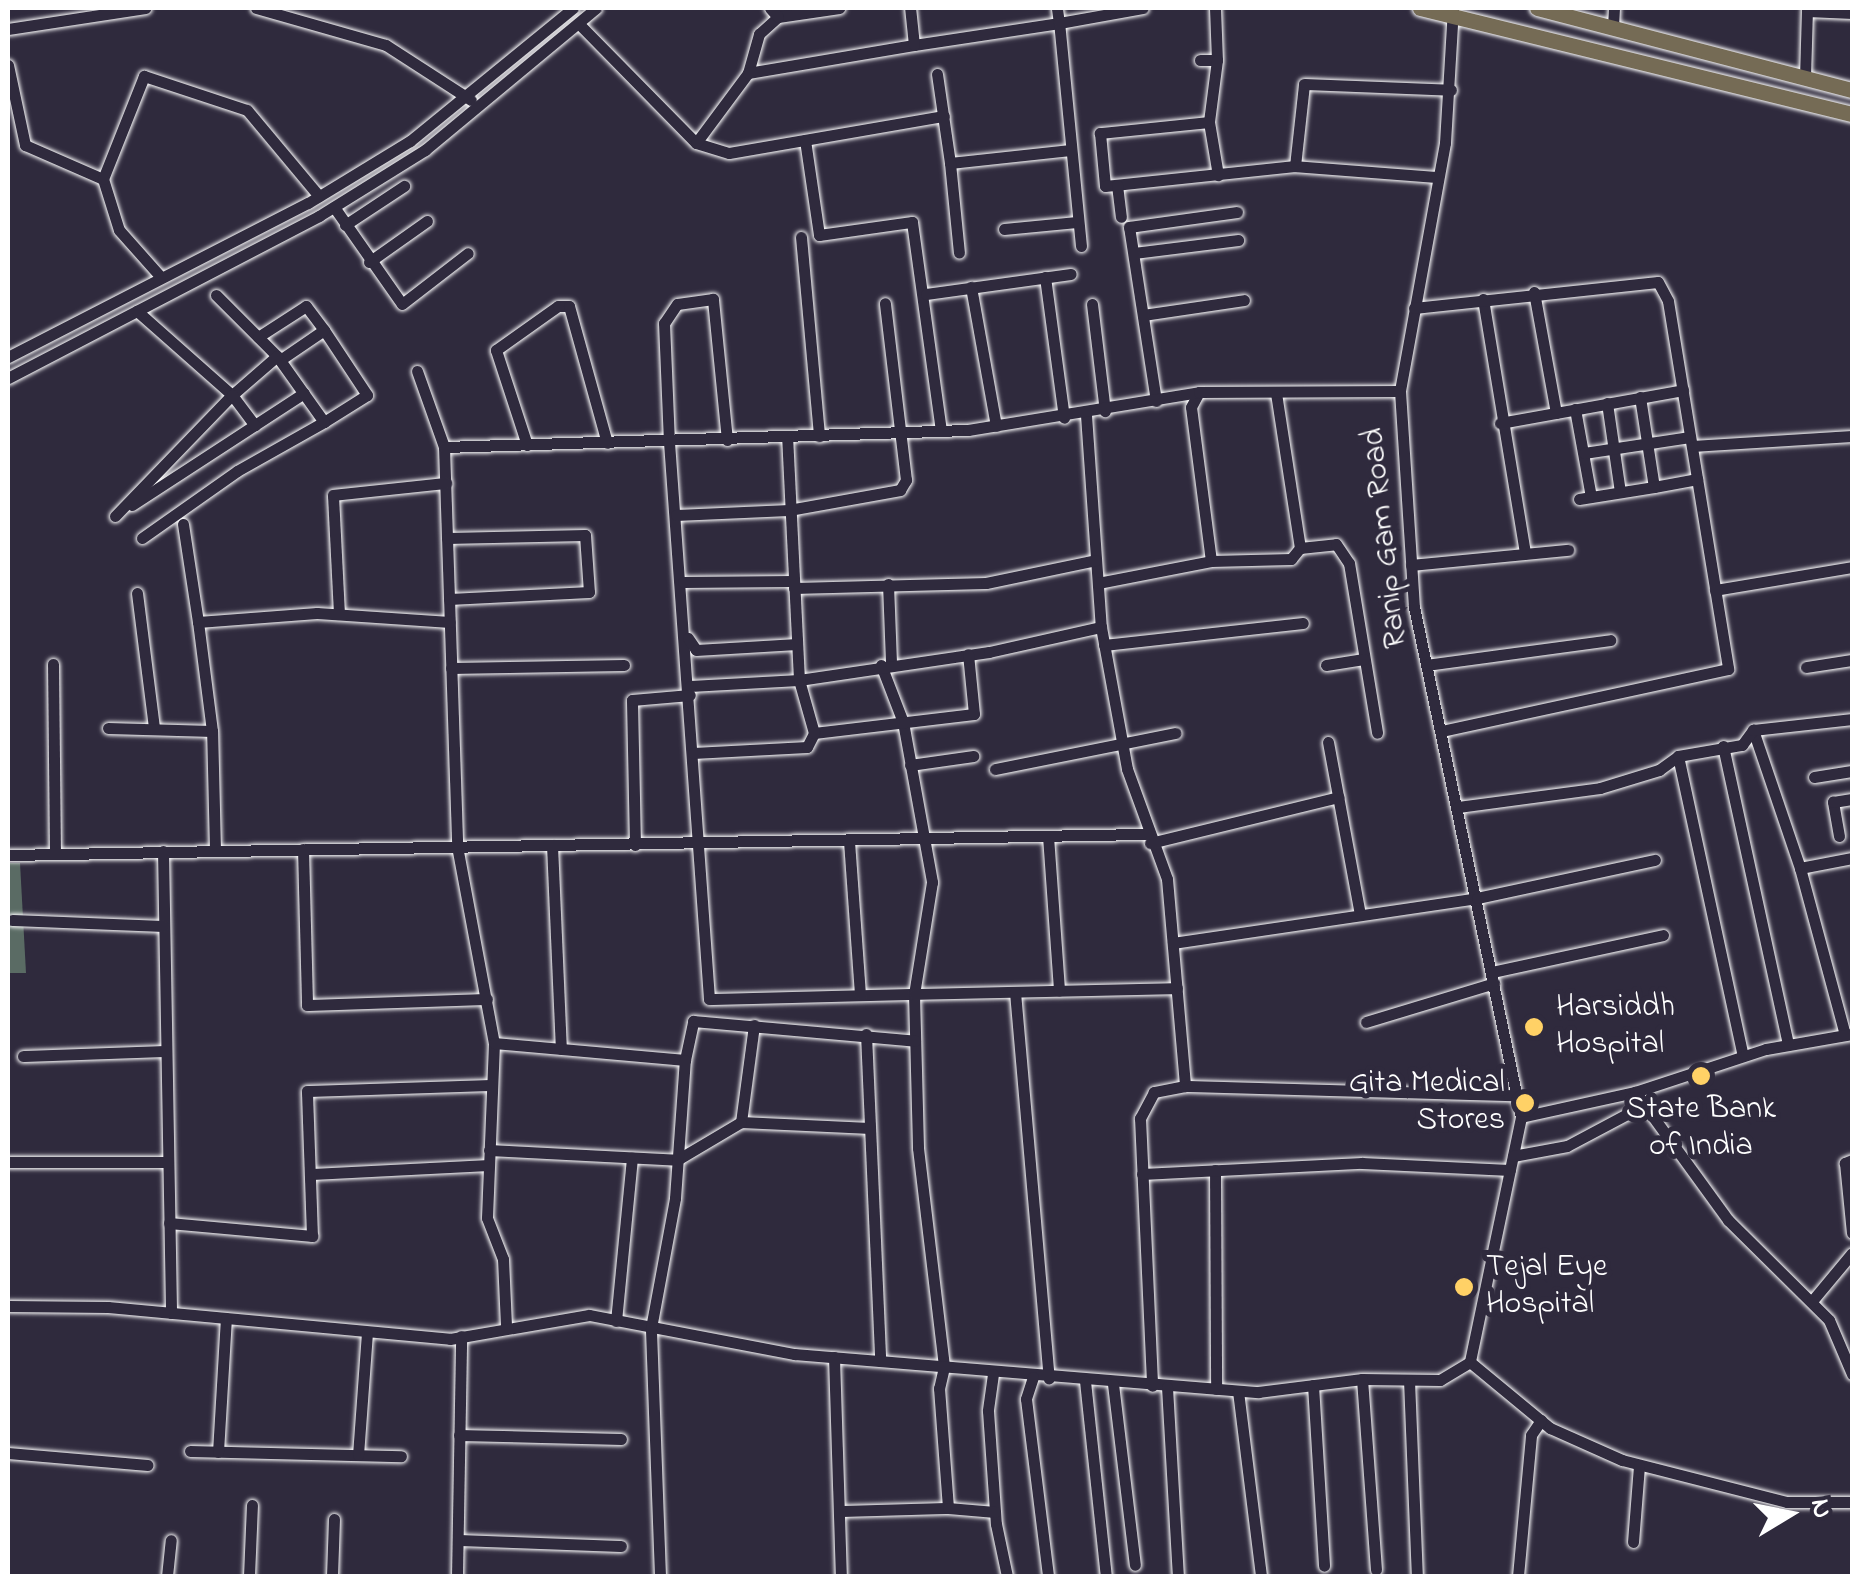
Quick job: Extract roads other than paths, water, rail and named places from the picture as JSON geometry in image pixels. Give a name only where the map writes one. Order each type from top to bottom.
[{"type":"main road","points":[[1420,8],[1453,12],[1852,114]]},
{"type":"main road","points":[[1537,8],[1852,90]]},
{"type":"street","points":[[8,29],[145,8]]},
{"type":"street","points":[[256,8],[386,45],[478,106]]},
{"type":"street","points":[[8,357],[319,196],[410,141],[573,8]]},
{"type":"street","points":[[8,378],[334,206],[425,150],[580,26],[596,8]]},
{"type":"street","points":[[696,143],[748,73],[760,34],[774,12],[788,8]]},
{"type":"street","points":[[774,12],[839,8]]},
{"type":"street","points":[[910,8],[914,45]]},
{"type":"street","points":[[1057,8],[1081,246]]},
{"type":"street","points":[[748,73],[1143,8]]},
{"type":"street","points":[[1215,8],[1217,60],[1209,122],[1218,175]]},
{"type":"street","points":[[1613,26],[1614,8]]},
{"type":"street","points":[[1805,77],[1807,10],[1852,13]]},
{"type":"street","name":"Ranip Gam Road","points":[[1453,12],[1451,90],[1400,391],[1411,565],[1426,665],[1521,1117]]},
{"type":"street","points":[[580,26],[696,143],[729,153],[944,116]]},
{"type":"street","points":[[1200,60],[1217,60]]},
{"type":"street","points":[[8,64],[25,145],[104,179]]},
{"type":"street","points":[[937,74],[959,253]]},
{"type":"street","points":[[160,276],[119,230],[104,179],[144,76],[247,110],[319,196]]},
{"type":"street","points":[[1295,166],[1304,84],[1451,90]]},
{"type":"street","points":[[1209,122],[1100,132],[1105,186],[1295,166],[1437,177]]},
{"type":"street","points":[[805,140],[819,236],[912,222],[926,294],[941,431]]},
{"type":"street","points":[[950,162],[1070,150]]},
{"type":"street","points":[[1117,185],[1121,217]]},
{"type":"street","points":[[346,225],[404,186]]},
{"type":"street","points":[[334,206],[369,262],[402,304],[468,254]]},
{"type":"street","points":[[1156,401],[1129,227],[1237,212]]},
{"type":"street","points":[[369,262],[427,221]]},
{"type":"street","points":[[1004,229],[1077,222]]},
{"type":"street","points":[[801,237],[819,436]]},
{"type":"street","points":[[1134,254],[1238,240]]},
{"type":"street","points":[[926,294],[1071,274]]},
{"type":"street","points":[[1046,277],[1064,418]]},
{"type":"street","points":[[1414,308],[1534,292],[1658,282],[1668,301],[1728,669],[1441,732]]},
{"type":"street","points":[[971,288],[996,426]]},
{"type":"street","points":[[1534,292],[1556,413]]},
{"type":"street","points":[[216,294],[279,358],[324,422]]},
{"type":"street","points":[[660,1576],[651,1328],[677,1160],[685,1060],[693,1021],[709,999],[696,845],[688,638],[670,442],[664,323],[677,304],[713,299],[728,440]]},
{"type":"street","points":[[1483,299],[1524,554]]},
{"type":"street","points":[[1143,315],[1244,300]]},
{"type":"street","points":[[676,515],[790,510],[900,490],[906,480],[885,302]]},
{"type":"street","points":[[1092,304],[1105,411]]},
{"type":"street","points":[[142,538],[237,470],[367,395],[306,306],[258,337]]},
{"type":"street","points":[[527,445],[496,350],[558,306],[569,306],[607,443]]},
{"type":"street","points":[[137,311],[232,395],[255,425]]},
{"type":"street","points":[[304,393],[115,516],[232,395],[279,358],[324,330]]},
{"type":"street","points":[[416,371],[444,447],[457,846],[494,1043],[487,1218],[503,1258],[506,1326]]},
{"type":"street","points":[[1500,423],[1682,390]]},
{"type":"street","points":[[444,447],[941,431],[1086,415],[1199,392],[1400,391]]},
{"type":"street","points":[[1199,392],[1191,407],[1211,561]]},
{"type":"street","points":[[1276,393],[1300,548]]},
{"type":"street","points":[[1640,398],[1654,487]]},
{"type":"street","points":[[1607,404],[1620,492]]},
{"type":"street","points":[[1576,409],[1584,452],[1585,498],[1697,479]]},
{"type":"street","points":[[1086,415],[1100,627],[1123,746],[1148,838],[1167,880],[1186,1086]]},
{"type":"street","points":[[1584,452],[1648,443],[1852,436]]},
{"type":"street","points":[[693,753],[807,747],[814,733],[798,680],[787,438]]},
{"type":"street","points":[[339,614],[333,495],[446,483]]},
{"type":"street","points":[[183,524],[212,731],[215,850]]},
{"type":"street","points":[[447,538],[585,535],[589,592],[449,599]]},
{"type":"street","points":[[1098,584],[1211,561],[1291,559],[1300,548],[1336,544],[1349,563],[1377,733]]},
{"type":"street","points":[[1411,565],[1568,550]]},
{"type":"street","points":[[683,582],[986,583],[1096,560]]},
{"type":"street","points":[[1715,590],[1852,567]]},
{"type":"street","points":[[888,584],[886,664],[903,722],[932,882],[914,994],[915,1040],[918,1148],[944,1366],[939,1388],[948,1508]]},
{"type":"street","points":[[137,594],[154,728]]},
{"type":"street","points":[[198,622],[339,614],[450,622]]},
{"type":"street","points":[[1104,645],[1304,623]]},
{"type":"street","points":[[634,845],[632,700],[968,654],[1100,627]]},
{"type":"street","points":[[688,638],[696,650],[797,644]]},
{"type":"street","points":[[1426,665],[1610,640]]},
{"type":"street","points":[[814,733],[974,714],[968,654]]},
{"type":"street","points":[[1326,665],[1364,659]]},
{"type":"street","points":[[1806,667],[1852,660]]},
{"type":"street","points":[[53,664],[55,853]]},
{"type":"street","points":[[451,668],[624,666]]},
{"type":"street","points":[[1458,808],[1600,788],[1658,770],[1678,756],[1742,745],[1753,730],[1852,719]]},
{"type":"street","points":[[108,728],[212,731]]},
{"type":"street","points":[[8,1306],[171,1313],[367,1333],[461,1336],[589,1314],[834,1358],[944,1366],[1033,1378],[1238,1390],[1362,1380],[1440,1380],[1470,1362],[1521,1117],[1635,1092],[1743,1056],[1849,1035],[1800,868],[1753,730]]},
{"type":"street","points":[[995,769],[1123,746],[1175,732]]},
{"type":"street","points":[[1328,742],[1360,915]]},
{"type":"street","points":[[1723,746],[1788,1045]]},
{"type":"street","points":[[910,765],[973,756]]},
{"type":"street","points":[[1678,756],[1743,1056]]},
{"type":"street","points":[[1814,776],[1852,770]]},
{"type":"street","points":[[8,854],[1048,836],[1148,838],[1338,798]]},
{"type":"street","points":[[1839,836],[1833,802],[1852,799]]},
{"type":"street","points":[[1048,836],[1059,991]]},
{"type":"street","points":[[849,841],[860,996]]},
{"type":"street","points":[[552,846],[561,1049]]},
{"type":"street","points":[[303,848],[306,1005],[487,999]]},
{"type":"street","points":[[162,851],[171,1313]]},
{"type":"street","points":[[1800,868],[1852,858]]},
{"type":"street","points":[[1173,943],[1477,898],[1655,860]]},
{"type":"street","points":[[12,920],[164,926]]},
{"type":"street","points":[[1366,1022],[1493,978],[1663,935]]},
{"type":"street","points":[[709,999],[1177,988]]},
{"type":"street","points":[[1015,992],[1049,1379]]},
{"type":"street","points":[[693,1021],[915,1040]]},
{"type":"street","points":[[741,1122],[754,1024]]},
{"type":"street","points":[[866,1034],[880,1361]]},
{"type":"street","points":[[494,1043],[685,1060]]},
{"type":"street","points":[[23,1056],[166,1051]]},
{"type":"street","points":[[170,1223],[312,1236],[308,1091],[492,1086]]},
{"type":"street","points":[[1152,1386],[1142,1174],[1144,1102],[1154,1092],[1186,1086],[1517,1095]]},
{"type":"street","points":[[1635,1092],[1728,1220],[1829,1320],[1851,1369]]},
{"type":"street","points":[[1513,1156],[1540,1156],[1568,1146],[1644,1105]]},
{"type":"street","points":[[489,1150],[677,1160],[741,1122],[870,1128]]},
{"type":"street","points":[[616,1321],[632,1158]]},
{"type":"street","points":[[1852,1160],[1845,1163],[1852,1233]]},
{"type":"street","points":[[8,1162],[168,1162]]},
{"type":"street","points":[[1142,1174],[1362,1163],[1510,1170]]},
{"type":"street","points":[[312,1174],[489,1165]]},
{"type":"street","points":[[1214,1170],[1216,1389]]},
{"type":"street","points":[[1812,1301],[1852,1254]]},
{"type":"street","points":[[218,1452],[226,1318]]},
{"type":"street","points":[[358,1455],[367,1333]]},
{"type":"street","points":[[457,1576],[461,1336]]},
{"type":"street","points":[[834,1358],[841,1576]]},
{"type":"street","points":[[1470,1362],[1541,1420],[1639,1465],[1786,1502],[1852,1502]]},
{"type":"street","points":[[993,1374],[988,1411],[996,1512],[1008,1576]]},
{"type":"street","points":[[1033,1378],[1026,1399],[1048,1576]]},
{"type":"street","points":[[1362,1380],[1376,1570]]},
{"type":"street","points":[[1409,1380],[1417,1576]]},
{"type":"street","points":[[1086,1382],[1106,1576]]},
{"type":"street","points":[[1113,1384],[1135,1565]]},
{"type":"street","points":[[1313,1385],[1324,1566]]},
{"type":"street","points":[[1167,1387],[1178,1576]]},
{"type":"street","points":[[1238,1390],[1261,1576]]},
{"type":"street","points":[[1518,1576],[1531,1435],[1541,1420]]},
{"type":"street","points":[[459,1435],[621,1439]]},
{"type":"street","points":[[190,1451],[401,1456]]},
{"type":"street","points":[[8,1454],[147,1465]]},
{"type":"street","points":[[1633,1542],[1639,1465]]},
{"type":"street","points":[[248,1576],[252,1505]]},
{"type":"street","points":[[839,1511],[948,1508],[996,1512]]},
{"type":"street","points":[[332,1576],[334,1519]]},
{"type":"street","points":[[167,1576],[171,1540]]},
{"type":"street","points":[[458,1540],[620,1546]]},
{"type":"place","name":"Harsiddh Hospital","points":[[1534,1027]]},
{"type":"place","name":"State Bank of India","points":[[1701,1076]]},
{"type":"place","name":"Gita Medical Stores","points":[[1525,1103]]},
{"type":"place","name":"Tejal Eye Hospital","points":[[1464,1287]]}]
